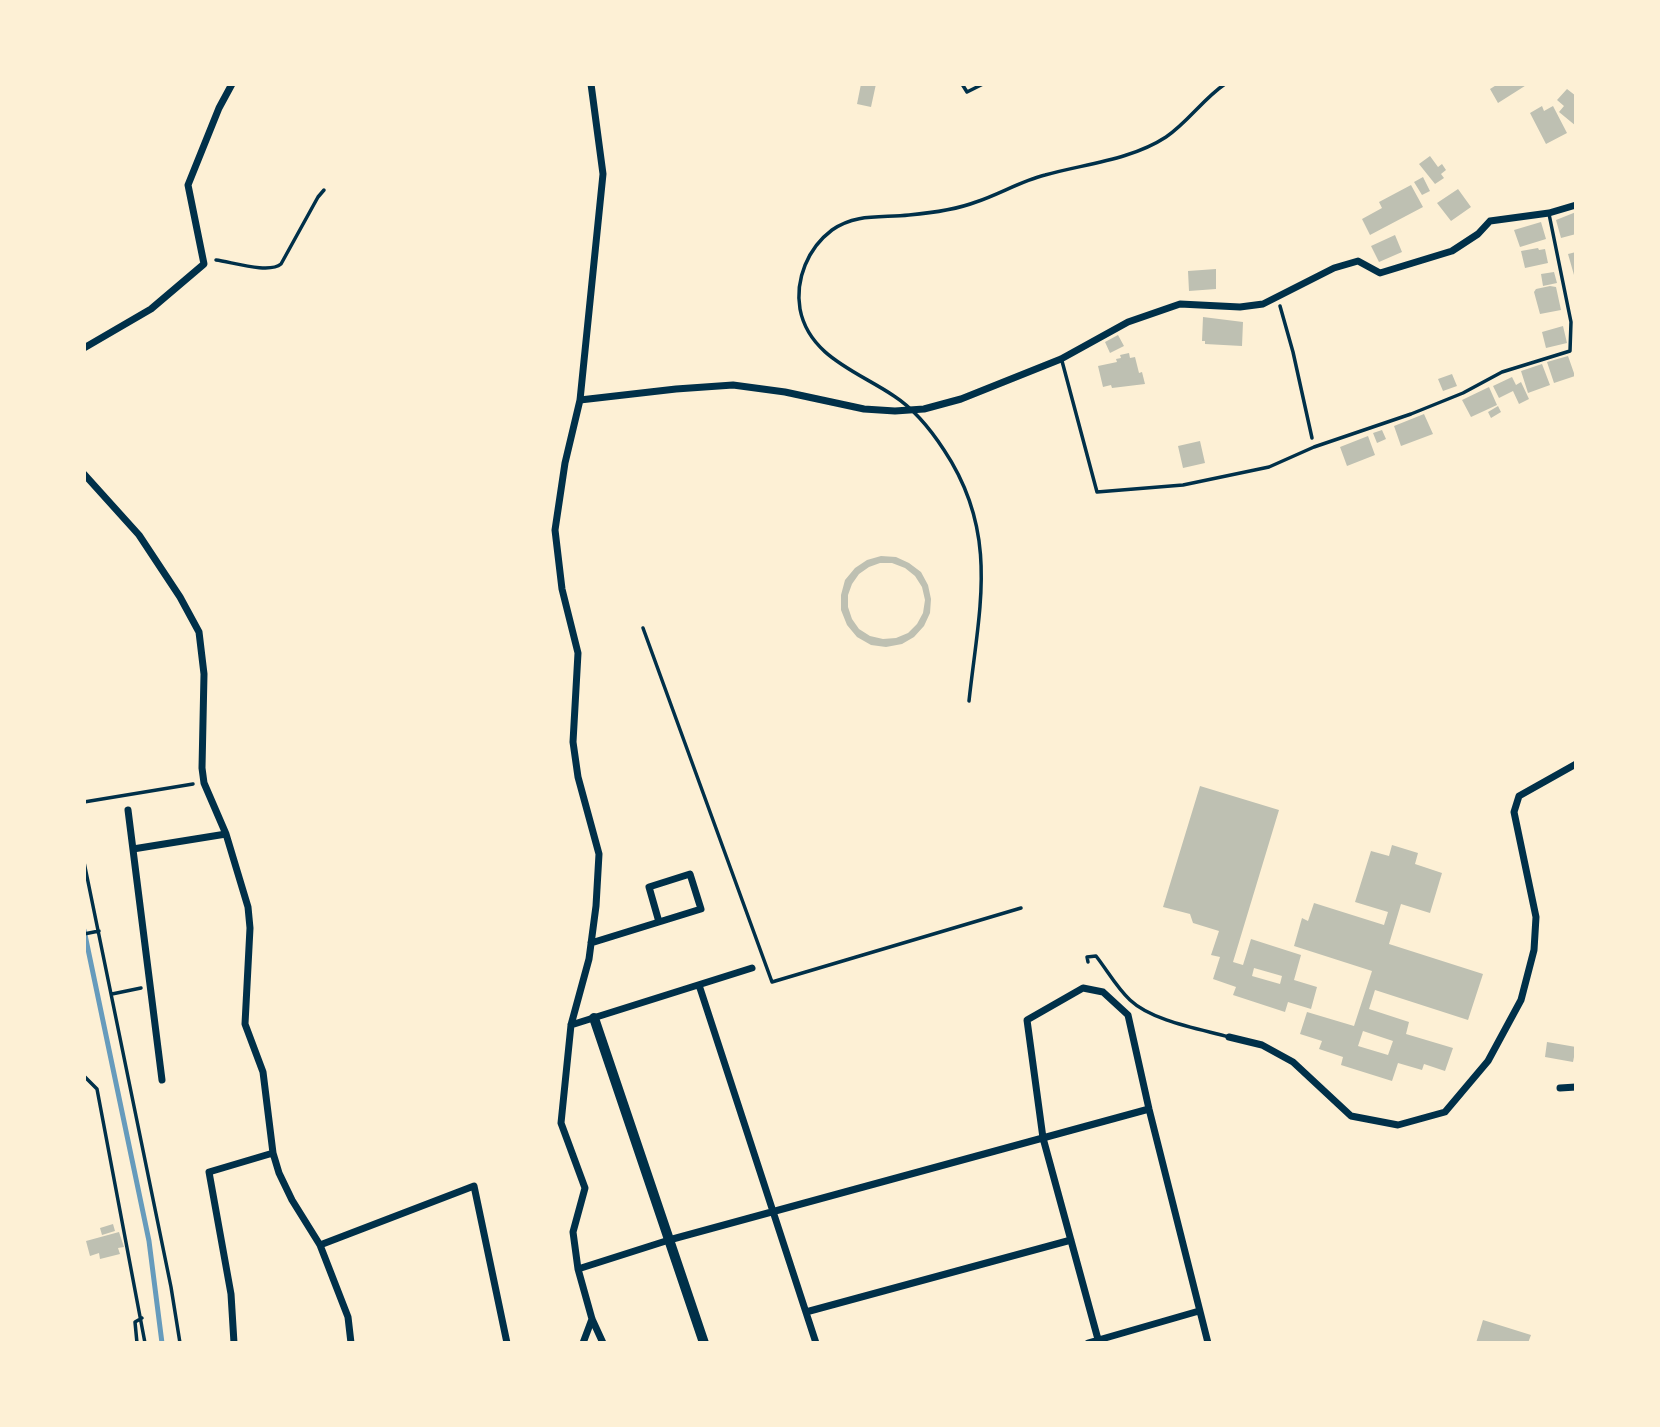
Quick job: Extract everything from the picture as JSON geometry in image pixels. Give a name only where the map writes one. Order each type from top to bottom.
[{"type":"street","points":[[85,346],[151,309],[204,264],[188,185],[219,108],[232,84]]},
{"type":"street","points":[[591,84],[603,174],[580,400],[565,463],[555,530],[562,589],[578,653],[573,742],[578,777],[599,853],[592,943],[572,1025],[561,1123],[585,1188],[573,1232],[578,1269],[592,1319],[603,1343]]},
{"type":"street","points":[[580,400],[676,388],[733,385],[785,392],[863,409],[912,410],[961,399],[1061,359],[1128,322],[1180,304],[1240,307],[1263,304],[1334,268],[1358,261],[1380,273],[1452,251],[1478,234],[1490,221],[1549,213],[1576,205]]},
{"type":"street","points":[[84,474],[139,535],[180,597],[199,632],[204,674],[203,775],[226,834],[248,908],[250,928],[245,1024],[263,1072],[273,1153],[292,1200],[320,1245],[348,1317],[351,1343]]},
{"type":"street","points":[[1229,1037],[1262,1045],[1293,1062],[1351,1116],[1398,1125],[1445,1112],[1489,1061],[1521,1000],[1534,950],[1536,917],[1514,812],[1519,796],[1576,764]]},
{"type":"street","points":[[128,810],[162,1080]]},
{"type":"street","points":[[133,849],[226,834]]},
{"type":"street","points":[[592,943],[701,909],[690,874],[649,887],[659,922]]},
{"type":"street","points":[[572,1025],[752,968]]},
{"type":"street","points":[[699,985],[816,1343]]},
{"type":"street","points":[[1099,1342],[1042,1138],[1027,1020],[1091,986],[1103,992],[1128,1015],[1208,1343]]},
{"type":"street","points":[[594,1018],[704,1343]]},
{"type":"street","points":[[1560,1088],[1576,1087]]},
{"type":"street","points":[[578,1269],[668,1240],[1149,1109]]},
{"type":"street","points":[[234,1343],[231,1294],[209,1172],[273,1153]]},
{"type":"street","points":[[320,1245],[474,1186],[508,1343]]},
{"type":"street","points":[[806,1312],[1071,1240]]},
{"type":"street","points":[[1088,1343],[1199,1311]]},
{"type":"street","points":[[583,1343],[592,1319]]},
{"type":"lane","points":[[962,84],[967,92],[984,84]]},
{"type":"lane","points":[[969,701],[982,554],[977,522],[966,489],[954,464],[912,410],[895,396],[842,365],[820,348],[806,329],[800,309],[799,288],[804,266],[817,245],[832,230],[852,219],[943,210],[976,202],[1036,177],[1129,154],[1165,137],[1225,84]]},
{"type":"lane","points":[[1549,213],[1572,321],[1570,351]]},
{"type":"lane","points":[[1061,359],[1097,492],[1183,485],[1269,467],[1314,447],[1412,414],[1463,393],[1502,372],[1570,351],[1576,352]]},
{"type":"lane","points":[[643,628],[772,982],[1021,908]]},
{"type":"lane","points":[[1088,962],[1087,957],[1096,956],[1131,1001],[1142,1008],[1167,1019],[1229,1037]]},
{"type":"path","points":[[204,264],[213,260],[276,268],[281,264],[324,190]]},
{"type":"path","points":[[1277,297],[1293,352],[1314,447]]},
{"type":"path","points":[[84,802],[198,783]]},
{"type":"path","points":[[84,862],[171,1287],[180,1343]]},
{"type":"path","points":[[84,934],[99,931]]},
{"type":"path","points":[[112,994],[150,987]]},
{"type":"path","points":[[84,1076],[97,1089],[145,1343]]},
{"type":"path","points":[[137,1343],[135,1322],[142,1318]]},
{"type":"building","points":[[861,84],[876,84],[871,107],[857,104]]},
{"type":"building","points":[[1498,84],[1528,84],[1498,103],[1490,89]]},
{"type":"building","points":[[1567,89],[1576,96],[1576,126],[1559,112],[1564,106],[1557,100]]},
{"type":"building","points":[[1542,106],[1544,111],[1553,106],[1567,133],[1546,144],[1530,113]]},
{"type":"building","points":[[1430,156],[1438,167],[1442,164],[1446,170],[1441,174],[1444,178],[1435,184],[1419,164]]},
{"type":"building","points":[[1423,177],[1430,191],[1422,195],[1414,182]]},
{"type":"building","points":[[1411,185],[1423,207],[1370,235],[1362,219],[1382,208],[1379,202]]},
{"type":"building","points":[[1458,189],[1471,207],[1451,221],[1437,203]]},
{"type":"building","points":[[1576,212],[1576,234],[1561,238],[1556,220]]},
{"type":"building","points":[[1541,222],[1546,239],[1520,247],[1514,230]]},
{"type":"building","points":[[1395,235],[1402,252],[1379,262],[1371,246]]},
{"type":"building","points":[[1545,249],[1548,263],[1525,268],[1521,251]]},
{"type":"building","points":[[1576,252],[1576,275],[1574,275],[1568,254]]},
{"type":"building","points":[[1216,269],[1216,289],[1189,291],[1188,271]]},
{"type":"building","points":[[1554,272],[1557,283],[1543,286],[1541,274]]},
{"type":"building","points":[[1556,287],[1561,310],[1540,314],[1534,292],[1536,289]]},
{"type":"building","points":[[1203,317],[1243,322],[1242,346],[1205,344],[1205,341],[1202,341]]},
{"type":"building","points":[[1563,326],[1567,343],[1546,348],[1542,332]]},
{"type":"building","points":[[1118,335],[1124,346],[1110,353],[1105,342]]},
{"type":"building","points":[[1129,353],[1130,358],[1135,357],[1145,384],[1103,387],[1098,366],[1117,362],[1116,359],[1121,358],[1120,355]]},
{"type":"building","points":[[1568,356],[1575,376],[1554,383],[1547,362]]},
{"type":"building","points":[[1542,364],[1550,385],[1528,393],[1521,371]]},
{"type":"building","points":[[1452,374],[1457,386],[1443,391],[1438,379]]},
{"type":"building","points":[[1512,377],[1516,385],[1521,382],[1529,399],[1519,404],[1513,391],[1499,398],[1493,386]]},
{"type":"building","points":[[1489,387],[1497,405],[1471,417],[1462,400]]},
{"type":"building","points":[[1498,406],[1501,412],[1491,418],[1488,412]]},
{"type":"building","points":[[1424,414],[1433,434],[1401,446],[1394,426]]},
{"type":"building","points":[[1382,430],[1386,439],[1377,443],[1373,433]]},
{"type":"building","points":[[1368,436],[1375,455],[1347,466],[1340,447]]},
{"type":"building","points":[[1200,441],[1205,463],[1183,468],[1178,446]]},
{"type":"building","points":[[881,556],[896,557],[921,572],[928,585],[930,613],[924,626],[914,637],[902,644],[886,647],[871,645],[857,637],[847,625],[841,610],[845,580],[855,568],[867,560]],"holes":[[[880,563],[892,563],[915,576],[922,587],[925,600],[923,613],[908,633],[883,639],[870,636],[859,629],[848,607],[848,595],[859,574]]]},
{"type":"building","points":[[1200,786],[1279,810],[1233,962],[1243,965],[1251,939],[1301,955],[1294,980],[1317,987],[1311,1009],[1288,1002],[1285,1012],[1233,995],[1236,987],[1213,979],[1220,957],[1211,955],[1219,931],[1193,923],[1190,914],[1163,907]],"holes":[[[1254,968],[1282,976],[1280,984],[1252,976]]]},
{"type":"building","points":[[1392,845],[1418,853],[1415,864],[1442,873],[1430,913],[1401,904],[1389,944],[1483,974],[1468,1020],[1375,990],[1369,1009],[1409,1022],[1406,1034],[1453,1048],[1445,1071],[1424,1064],[1422,1070],[1398,1063],[1392,1081],[1341,1065],[1343,1057],[1319,1049],[1322,1041],[1300,1034],[1307,1012],[1354,1026],[1372,971],[1294,946],[1302,918],[1308,921],[1314,903],[1384,925],[1388,912],[1355,902],[1371,851],[1389,856]],"holes":[[[1363,1031],[1393,1041],[1388,1055],[1358,1046]]]},
{"type":"building","points":[[1547,1042],[1576,1047],[1573,1062],[1545,1057]]},
{"type":"building","points":[[113,1224],[115,1231],[102,1235],[100,1228]]},
{"type":"building","points":[[119,1232],[124,1247],[118,1248],[120,1254],[100,1259],[99,1253],[90,1256],[86,1241]]},
{"type":"building","points":[[1483,1320],[1531,1335],[1528,1343],[1476,1343]]},
{"type":"waterway","points":[[84,930],[149,1241],[162,1343]]}]
